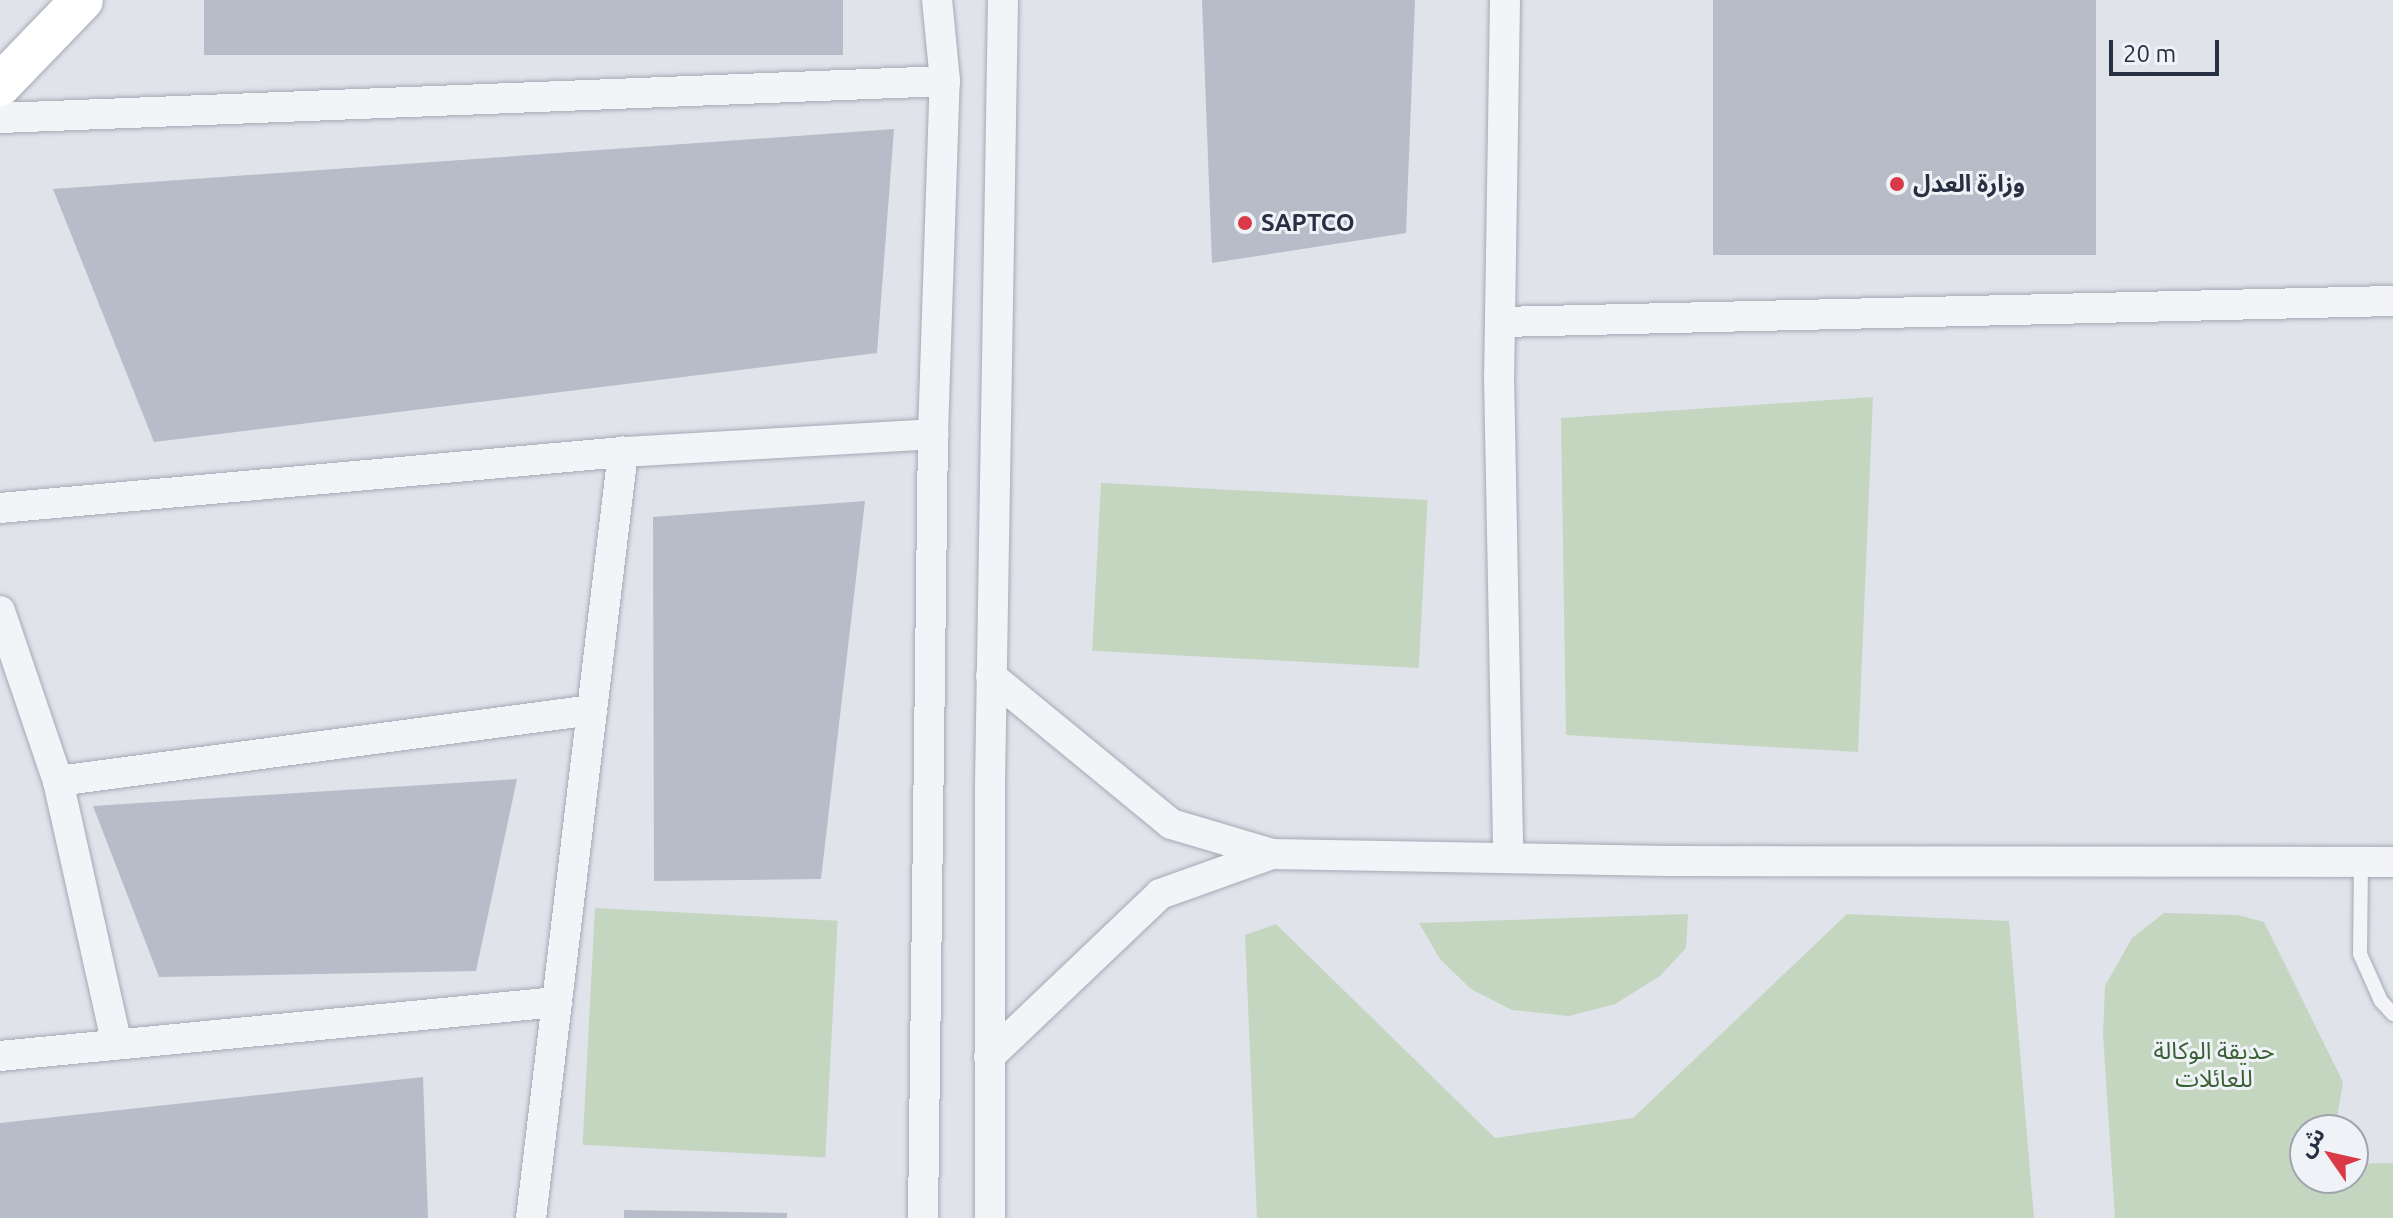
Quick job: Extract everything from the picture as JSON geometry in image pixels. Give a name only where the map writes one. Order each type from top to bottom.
[{"type":"street","points":[[0,85],[82,0]]},
{"type":"street","points":[[923,1218],[933,434],[945,81],[937,0]]},
{"type":"street","points":[[990,1218],[991,676],[1001,0]]},
{"type":"street","points":[[1505,0],[1501,322],[1508,858]]},
{"type":"street","points":[[0,118],[945,81]]},
{"type":"street","points":[[1501,322],[2393,301]]},
{"type":"street","points":[[0,508],[623,452],[933,434]]},
{"type":"street","points":[[531,1218],[623,452]]},
{"type":"street","points":[[0,611],[58,781],[117,1044]]},
{"type":"street","points":[[991,676],[1171,824],[1272,854],[2393,862]]},
{"type":"street","points":[[58,781],[592,710]]},
{"type":"street","points":[[989,1057],[1160,894],[1272,854]]},
{"type":"street","points":[[0,1056],[557,1002]]},
{"type":"lane","points":[[2361,862],[2360,954],[2381,1001],[2393,1014]]},
{"type":"green space","points":[[1873,397],[1858,752],[1566,735],[1561,418]]},
{"type":"green space","points":[[1101,483],[1428,500],[1419,668],[1092,651]]},
{"type":"green space","points":[[595,908],[838,921],[825,1157],[583,1145]]},
{"type":"green space","name":"حديقة الوكالة للعائلات","points":[[2164,913],[2238,915],[2264,922],[2343,1082],[2338,1114],[2289,1114],[2289,1194],[2369,1194],[2369,1164],[2393,1163],[2393,1218],[2115,1218],[2103,1034],[2105,986],[2132,938]]},
{"type":"green space","points":[[1688,914],[1686,948],[1660,976],[1615,1004],[1569,1016],[1512,1010],[1471,989],[1440,959],[1419,923]]},
{"type":"green space","points":[[1847,914],[2009,921],[2034,1218],[1257,1218],[1245,935],[1276,924],[1495,1138],[1633,1118]]},
{"type":"building","points":[[204,0],[843,0],[843,55],[204,55]]},
{"type":"building","points":[[1202,0],[1415,0],[1406,233],[1212,263]]},
{"type":"building","name":"وزارة العدل","points":[[1713,0],[2096,0],[2096,255],[1713,255]]},
{"type":"building","points":[[894,129],[877,353],[154,442],[53,189]]},
{"type":"building","points":[[865,501],[821,879],[654,881],[653,517]]},
{"type":"building","points":[[517,779],[476,971],[159,977],[93,806]]},
{"type":"building","points":[[423,1077],[428,1218],[0,1218],[0,1123]]},
{"type":"building","points":[[624,1210],[787,1213],[787,1218],[624,1218]]},
{"type":"place","name":"وزارة العدل","points":[[1897,184]]},
{"type":"place","name":"SAPTCO","points":[[1245,223]]}]
